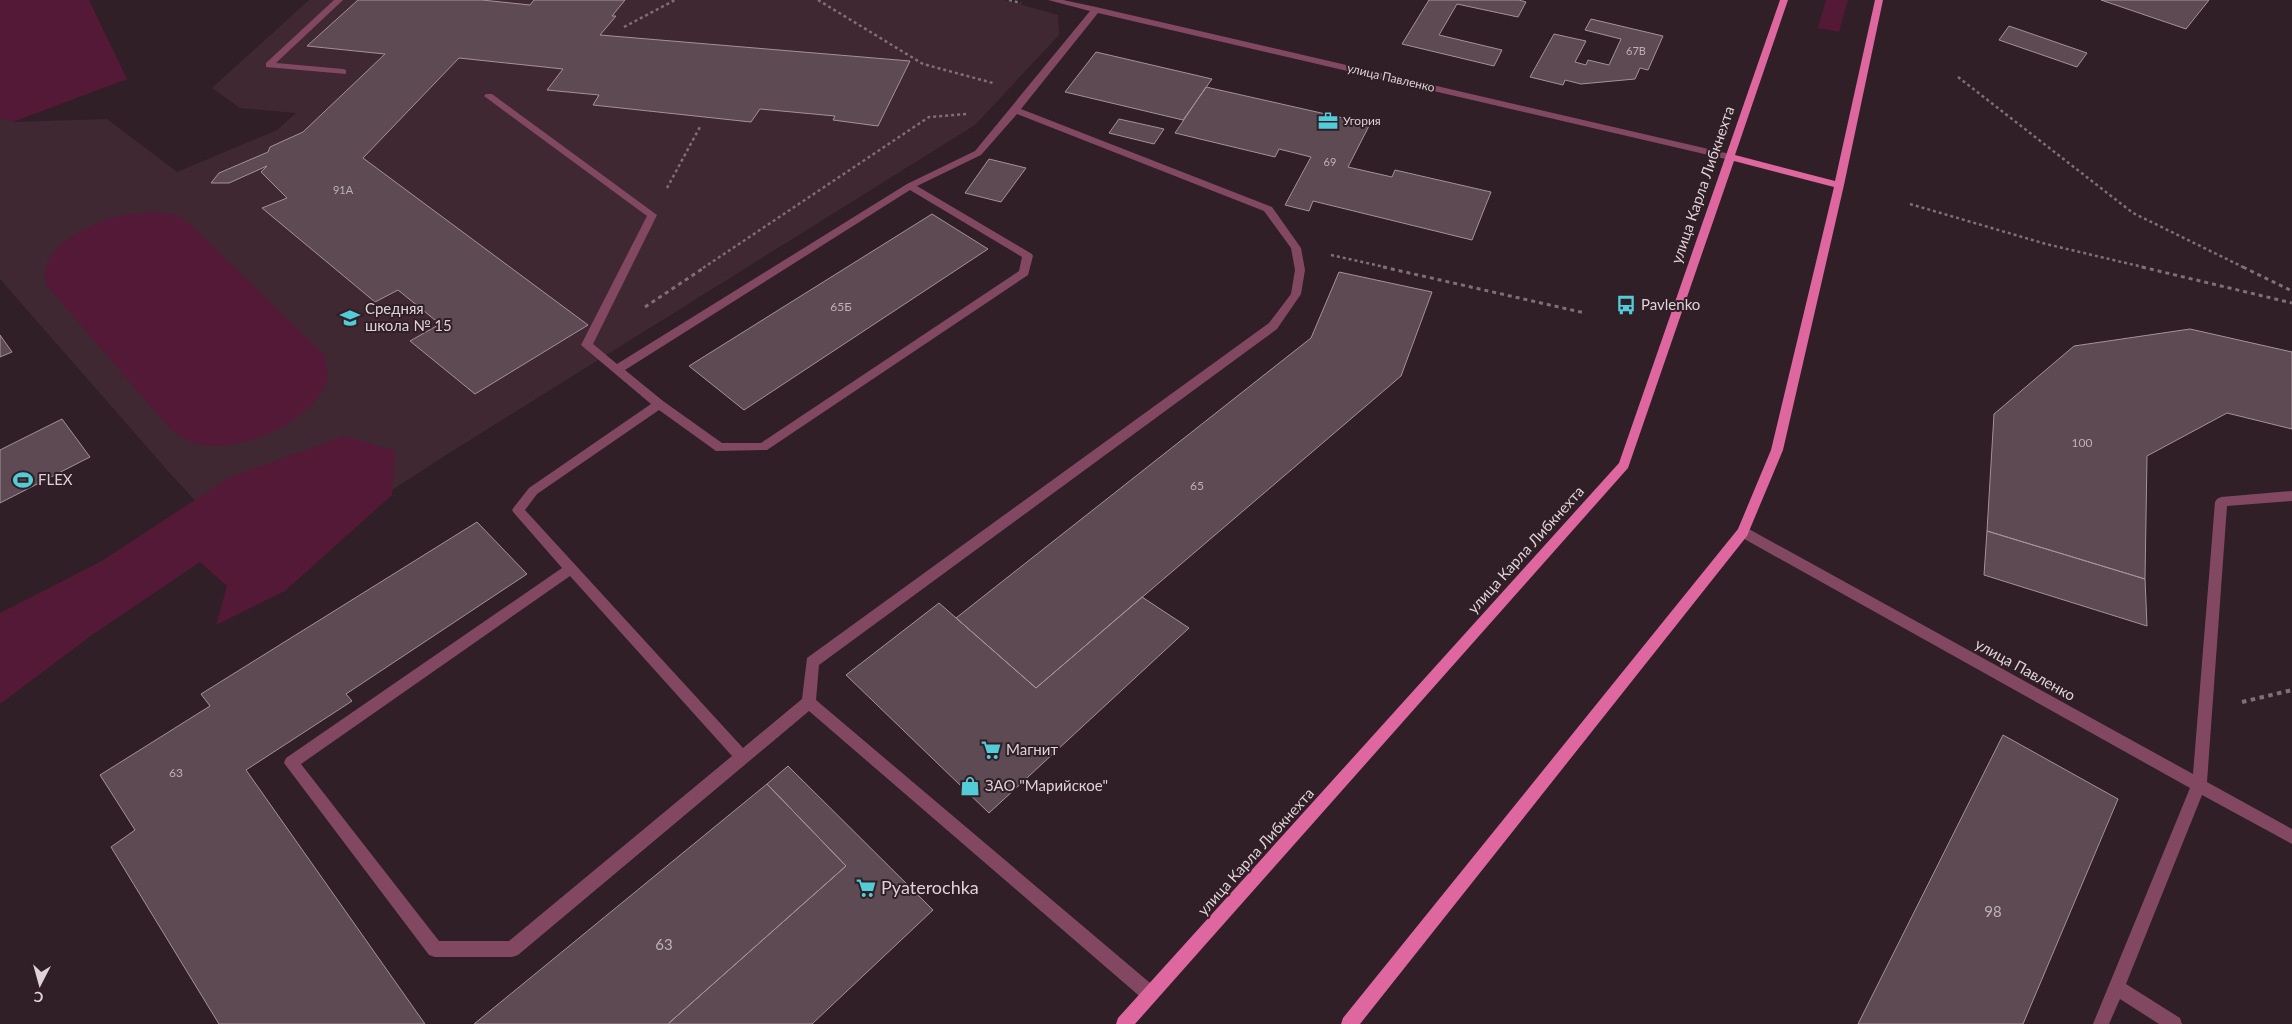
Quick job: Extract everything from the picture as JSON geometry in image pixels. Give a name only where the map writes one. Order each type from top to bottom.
[{"type":"main road","name":"улица Карла Либкнехта","points":[[1124,1024],[1624,465],[1784,0]]},
{"type":"main road","points":[[1349,1024],[1743,532],[1777,450],[1839,185],[1879,0]]},
{"type":"main road","points":[[1730,157],[1839,185]]},
{"type":"street","points":[[339,0],[269,64],[343,72]]},
{"type":"street","name":"улица Павленко","points":[[1052,0],[1730,157]]},
{"type":"street","points":[[617,369],[910,186],[978,153],[1030,93],[1096,10]]},
{"type":"street","points":[[489,96],[652,215],[587,345],[660,404],[720,448],[763,447],[1024,273],[1028,256],[910,186]]},
{"type":"street","points":[[572,568],[292,763],[434,949],[512,949],[809,702],[812,662],[1273,326],[1296,294],[1300,270],[1296,248],[1268,209],[1014,110]]},
{"type":"street","points":[[660,404],[533,491],[518,510],[742,757]]},
{"type":"street","points":[[2101,1024],[2199,785],[2221,502],[2292,496]]},
{"type":"street","name":"улица Павленко","points":[[1743,532],[2292,837]]},
{"type":"street","points":[[809,702],[1150,994]]},
{"type":"street","points":[[2116,987],[2174,1024]]},
{"type":"path","points":[[624,27],[675,0]]},
{"type":"path","points":[[818,0],[923,64],[1030,93]]},
{"type":"path","points":[[1958,77],[2133,213],[2292,291]]},
{"type":"path","points":[[644,307],[929,117],[1014,110]]},
{"type":"path","points":[[652,215],[700,125]]},
{"type":"path","points":[[1910,204],[2046,244],[2292,303]]},
{"type":"path","points":[[1296,248],[1585,313]]},
{"type":"path","points":[[2204,710],[2292,690]]},
{"type":"shaded area","points":[[0,0],[89,0],[127,79],[13,122],[0,118]]},
{"type":"shaded area","name":"Средняя школа № 15","points":[[309,0],[1004,0],[1058,15],[1059,35],[975,125],[446,455],[262,574],[168,471],[0,279],[0,109],[13,122],[107,119],[177,172],[277,130],[296,113],[240,108],[212,88]]},
{"type":"shaded area","points":[[1826,0],[1848,0],[1839,32],[1818,28]]},
{"type":"shaded area","points":[[158,212],[176,215],[190,224],[324,355],[328,373],[325,385],[304,412],[288,423],[252,440],[234,444],[215,446],[199,444],[182,437],[172,431],[47,286],[45,274],[48,262],[54,252],[75,234],[111,218]]},
{"type":"shaded area","points":[[345,436],[395,451],[392,495],[285,591],[216,625],[227,586],[200,562],[92,635],[0,704],[0,613],[100,562],[230,477]]},
{"type":"building","points":[[358,0],[482,0],[530,5],[534,0],[625,0],[612,16],[616,16],[600,35],[910,61],[878,126],[833,120],[835,116],[760,109],[751,122],[593,105],[599,95],[547,90],[563,69],[459,58],[363,158],[588,325],[475,394],[410,341],[440,324],[398,290],[375,302],[262,208],[287,198],[261,172],[267,166],[229,183],[211,183],[219,173],[268,152],[270,147],[303,132],[385,54],[307,46]]},
{"type":"building","points":[[1429,0],[1519,0],[1526,2],[1518,17],[1457,4],[1439,35],[1502,50],[1494,66],[1402,44]]},
{"type":"building","points":[[2101,0],[2209,0],[2186,29]]},
{"type":"building","points":[[1591,19],[1663,36],[1648,70],[1640,68],[1635,79],[1581,84],[1565,80],[1563,85],[1530,77],[1554,34],[1586,41],[1575,62],[1586,65],[1588,60],[1609,65],[1621,39],[1585,30]]},
{"type":"building","points":[[2009,26],[2087,53],[2077,67],[1999,40]]},
{"type":"building","points":[[1096,52],[1212,79],[1183,120],[1065,92]]},
{"type":"building","points":[[1206,87],[1370,124],[1348,167],[1392,177],[1395,170],[1491,192],[1472,240],[1313,201],[1309,211],[1285,205],[1311,157],[1279,149],[1275,157],[1175,133]]},
{"type":"building","points":[[1119,119],[1164,129],[1154,144],[1109,133]]},
{"type":"building","points":[[989,159],[1026,168],[1001,202],[965,193]]},
{"type":"building","points":[[932,214],[988,249],[744,410],[689,366]]},
{"type":"building","points":[[1339,272],[1432,292],[1401,376],[1036,688],[956,618],[1311,338]]},
{"type":"building","points":[[2190,329],[2292,352],[2292,429],[2227,413],[2147,456],[2145,579],[1987,531],[1994,414],[2074,346]]},
{"type":"building","points":[[0,335],[12,352],[0,357]]},
{"type":"building","name":"FLEX","points":[[62,419],[90,457],[0,503],[0,450]]},
{"type":"building","points":[[477,522],[527,574],[346,694],[352,701],[246,770],[425,1024],[219,1024],[111,847],[135,830],[100,775],[210,706],[201,694]]},
{"type":"building","points":[[1987,531],[2145,579],[2147,626],[1984,575]]},
{"type":"building","name":"Магнит","points":[[1142,597],[1189,628],[989,813],[846,675],[939,603],[1036,688]]},
{"type":"building","points":[[2003,735],[2118,799],[2023,1024],[1858,1024]]},
{"type":"building","name":"Pyaterochka","points":[[788,766],[933,910],[812,1024],[668,1024],[846,866],[767,784]]},
{"type":"building","points":[[767,784],[846,866],[668,1024],[474,1024]]},
{"type":"place","name":"Угория","points":[[1328,121]]},
{"type":"place","name":"Pavlenko","points":[[1626,305]]},
{"type":"place","name":"Средняя школа № 15","points":[[350,318]]},
{"type":"place","name":"FLEX","points":[[23,480]]},
{"type":"place","name":"Магнит","points":[[991,750]]},
{"type":"place","name":"ЗАО \"Марийское\"","points":[[970,786]]},
{"type":"place","name":"Pyaterochka","points":[[866,888]]}]
